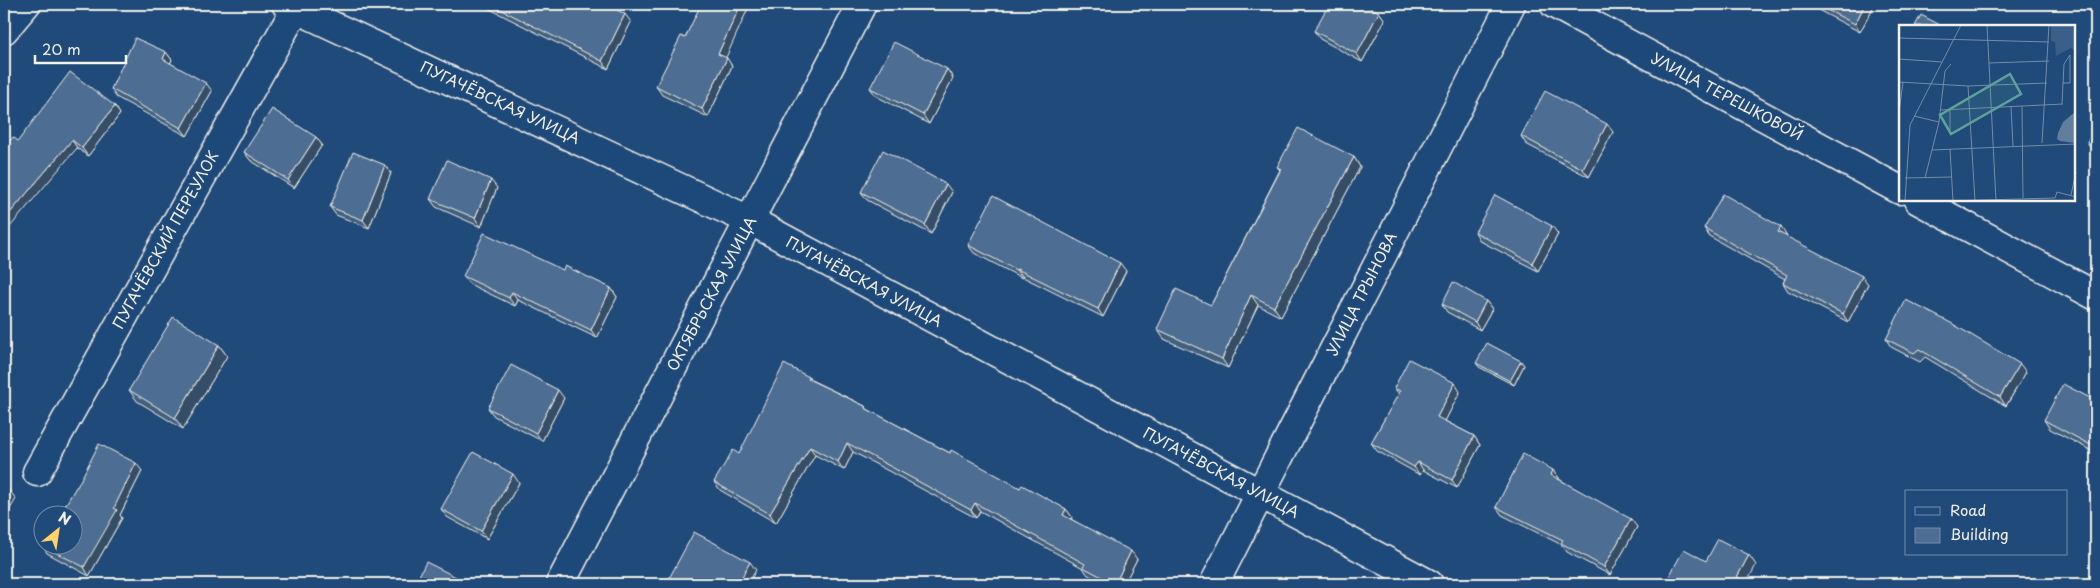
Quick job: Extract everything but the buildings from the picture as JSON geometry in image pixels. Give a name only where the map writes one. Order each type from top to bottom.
[{"type":"street","points":[[4,30],[26,4]]},
{"type":"street","name":"ОКТЯБРЬСКАЯ УЛИЦА","points":[[560,584],[751,221],[862,4]]},
{"type":"street","name":"УЛИЦА ТРЫНОВА","points":[[1214,584],[1511,4]]},
{"type":"street","name":"УЛИЦА ТЕРЕШКОВОЙ","points":[[1554,4],[1899,189]]},
{"type":"street","name":"ПУГАЧЁВСКАЯ УЛИЦА","points":[[291,6],[751,221],[1429,584]]},
{"type":"street","name":"ПУГАЧЁВСКИЙ ПЕРЕУЛОК","points":[[37,472],[291,6]]},
{"type":"street","points":[[1920,201],[2096,296]]}]
